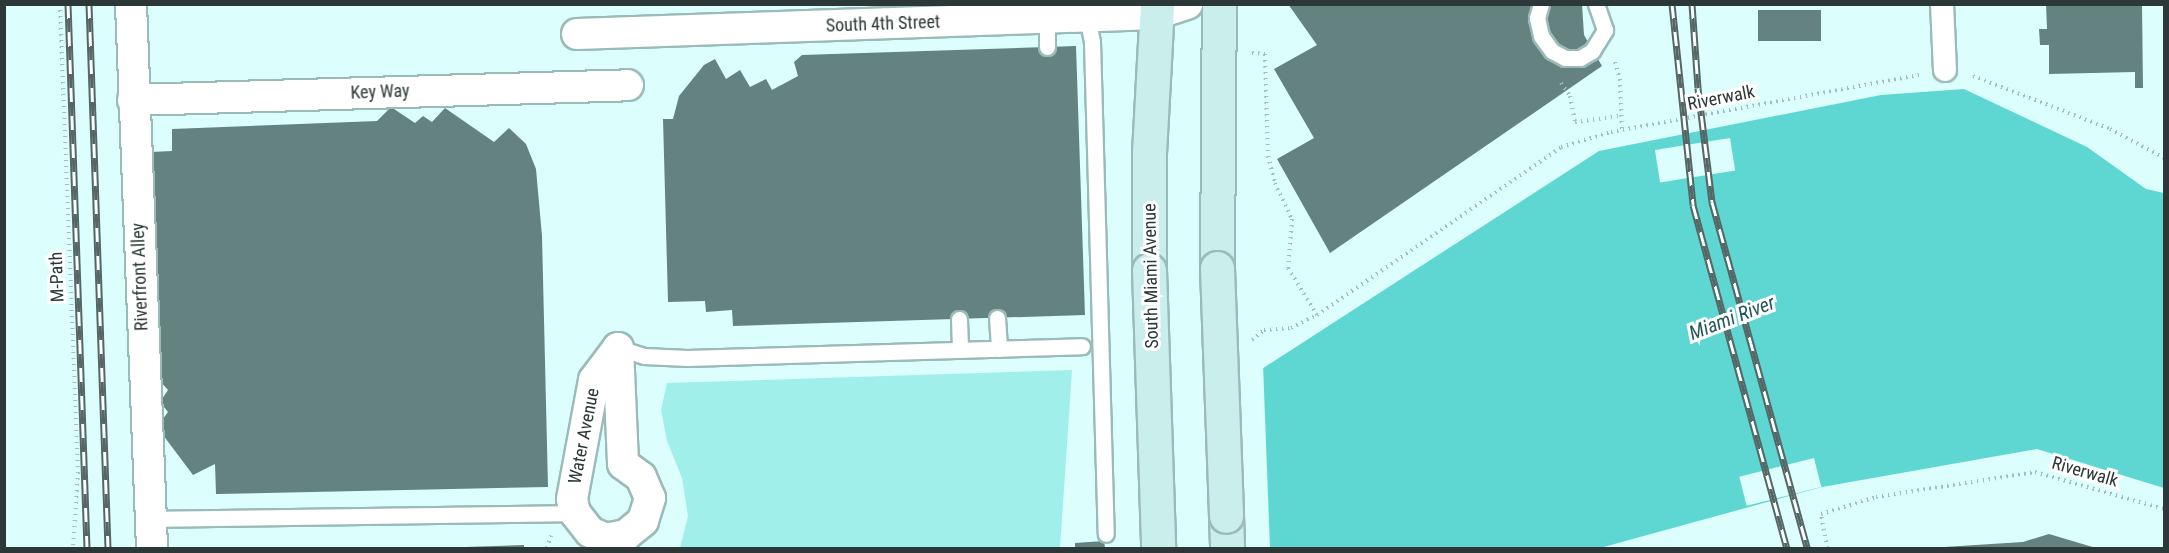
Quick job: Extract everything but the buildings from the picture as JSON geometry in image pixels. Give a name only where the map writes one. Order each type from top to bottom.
[{"type":"main road","points":[[1219,4],[1217,268],[1227,549]]},
{"type":"main road","name":"South Miami Avenue","points":[[1157,9],[1149,153],[1149,270],[1158,549]]},
{"type":"street","name":"Riverfront Alley","points":[[131,4],[152,549]]},
{"type":"street","name":"South 4th Street","points":[[577,34],[1047,18],[1157,9],[1187,4]]},
{"type":"street","points":[[1942,4],[1945,70]]},
{"type":"street","name":"Key Way","points":[[133,100],[628,85]]},
{"type":"street","name":"Water Avenue","points":[[618,348],[624,464],[641,477],[650,498],[643,521],[626,535],[606,539],[590,532],[575,513],[572,499],[594,380],[618,348]]},
{"type":"lane","points":[[1541,4],[1537,18],[1541,36],[1552,51],[1565,58],[1580,57],[1592,51],[1605,30],[1596,4]]},
{"type":"lane","points":[[1087,16],[1092,42],[1106,534]]},
{"type":"lane","points":[[1047,18],[1047,47]]},
{"type":"lane","points":[[997,318],[999,349]]},
{"type":"lane","points":[[959,319],[960,350]]},
{"type":"lane","points":[[618,348],[644,356],[687,358],[1082,346]]},
{"type":"lane","points":[[151,519],[575,513]]},
{"type":"path","name":"M-Path","points":[[60,4],[78,472],[73,549]]},
{"type":"path","points":[[1605,30],[1620,79],[1622,130]]},
{"type":"path","name":"Riverwalk","points":[[1251,53],[1265,54],[1268,156],[1275,183],[1292,219],[1288,268],[1317,315],[1561,147],[1622,130],[1945,70],[1953,69],[2110,129],[2164,158]]},
{"type":"path","name":"Riverwalk","points":[[1827,549],[1821,514],[1876,496],[2035,472],[2164,509]]},
{"type":"shaded area","points":[[1072,370],[1060,548],[680,548],[688,516],[682,478],[667,441],[661,410],[667,383]]},
{"type":"water","name":"Miami River","points":[[1964,89],[2087,147],[2146,189],[2164,193],[2164,488],[2037,449],[1822,487],[1600,548],[1139,548],[1191,476],[1254,374],[1599,151],[1881,95]]},
{"type":"pier","points":[[1730,138],[1735,171],[1660,182],[1655,150]]},
{"type":"pier","points":[[1263,364],[1270,548],[1136,548],[1188,474],[1251,372]]},
{"type":"pier","points":[[1814,458],[1821,487],[1747,506],[1739,477]]},
{"type":"railway","points":[[68,4],[87,548]]},
{"type":"railway","points":[[89,4],[108,548]]},
{"type":"railway","points":[[1672,4],[1693,205],[1787,548]]},
{"type":"railway","points":[[1692,4],[1698,88],[1712,202],[1807,548]]}]
